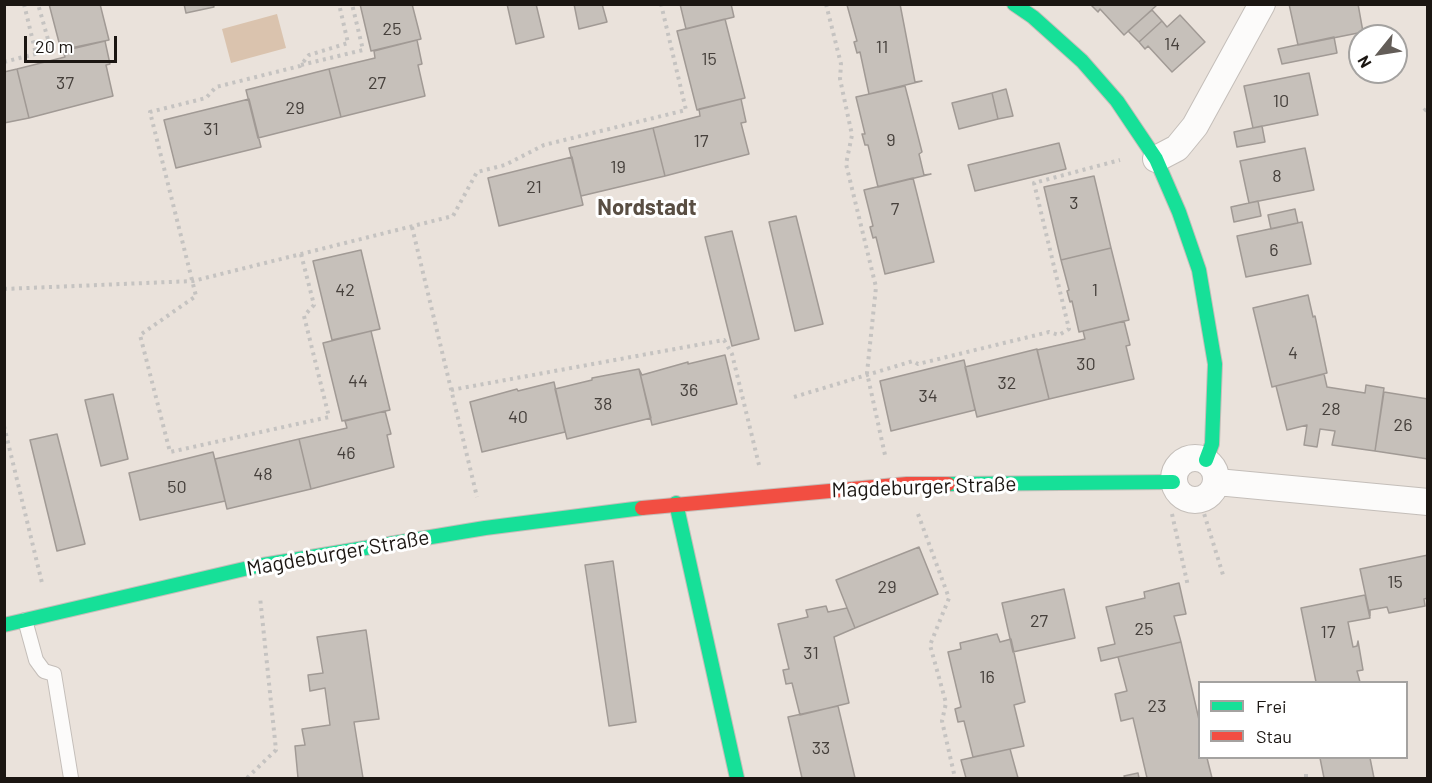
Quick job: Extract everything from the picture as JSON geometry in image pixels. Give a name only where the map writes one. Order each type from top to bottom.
[{"type":"street","points":[[1014,4],[1082,61],[1118,101],[1156,159],[1179,212],[1192,251],[1209,318],[1215,364],[1208,481],[1190,500],[1179,494],[1169,483],[1179,464],[1193,457],[1208,481]]},
{"type":"street","points":[[1156,159],[1177,148],[1195,126],[1262,4]]},
{"type":"street","points":[[1208,481],[1428,502]]},
{"type":"street","name":"Magdeburger Straße","points":[[4,625],[257,566],[484,528],[676,503],[907,484],[1169,483]]},
{"type":"street","points":[[676,503],[737,778]]},
{"type":"lane","points":[[25,620],[36,660],[44,670],[54,674],[71,778]]},
{"type":"path","points":[[24,4],[36,54]]},
{"type":"path","points":[[4,62],[51,50],[38,4]]},
{"type":"path","points":[[300,66],[309,55],[348,43],[339,4]]},
{"type":"path","points":[[301,254],[314,305],[304,316],[329,417],[170,452],[140,335],[196,296],[150,112],[206,99],[216,87],[363,50],[352,4]]},
{"type":"path","points":[[4,289],[193,281],[453,216],[477,172],[505,165],[544,145],[686,110],[661,4]]},
{"type":"path","points":[[826,4],[841,64],[840,79],[852,135],[846,164],[876,287],[867,373],[891,485]]},
{"type":"path","points":[[794,397],[867,373],[913,361],[918,364],[1049,332],[1059,335],[1069,328],[1034,183],[1126,158],[1156,159]]},
{"type":"path","points":[[412,227],[484,528]]},
{"type":"path","points":[[451,390],[724,340],[732,354],[766,495]]},
{"type":"path","points":[[4,426],[50,614]]},
{"type":"path","points":[[1208,481],[1224,578]]},
{"type":"path","points":[[1169,483],[1188,586]]},
{"type":"path","points":[[907,484],[949,598],[930,645],[946,703],[942,721],[955,778]]},
{"type":"path","points":[[247,778],[276,750],[257,566]]},
{"type":"shaded area","points":[[277,14],[286,48],[231,63],[222,29]]},
{"type":"building","points":[[49,4],[100,4],[109,40],[61,50]]},
{"type":"building","points":[[184,4],[213,4],[214,7],[186,13]]},
{"type":"building","points":[[360,4],[412,4],[421,39],[371,51]]},
{"type":"building","points":[[507,4],[536,4],[544,37],[516,44]]},
{"type":"building","points":[[574,4],[602,4],[607,22],[579,29]]},
{"type":"building","points":[[680,4],[731,4],[734,17],[686,29]]},
{"type":"building","points":[[900,4],[915,82],[922,81],[869,94],[860,52],[857,53],[854,42],[857,41],[847,5]]},
{"type":"building","points":[[1157,4],[1124,35],[1100,9],[1098,12],[1091,5]]},
{"type":"building","points":[[1289,4],[1358,4],[1362,24],[1348,24],[1348,35],[1298,45]]},
{"type":"building","points":[[1152,10],[1162,21],[1139,42],[1128,31]]},
{"type":"building","points":[[1180,15],[1205,42],[1172,72],[1148,46],[1145,49],[1139,42],[1162,21],[1167,27]]},
{"type":"building","points":[[725,19],[745,98],[697,110],[677,31]]},
{"type":"building","points":[[1334,37],[1337,53],[1282,64],[1278,49]]},
{"type":"building","points":[[417,40],[422,64],[418,65],[425,96],[341,117],[329,69],[375,58],[374,51]]},
{"type":"building","points":[[105,41],[110,64],[106,65],[113,96],[29,118],[17,69],[65,57],[63,51]]},
{"type":"building","points":[[17,69],[29,118],[4,123],[4,72]]},
{"type":"building","points":[[329,69],[341,117],[258,138],[246,90]]},
{"type":"building","points":[[1309,73],[1318,115],[1253,128],[1244,86]]},
{"type":"building","points":[[905,86],[922,152],[919,154],[924,175],[931,174],[878,187],[868,145],[865,145],[862,134],[865,134],[856,97]]},
{"type":"building","points":[[1006,89],[1013,116],[998,119],[992,93]]},
{"type":"building","points":[[992,93],[998,119],[959,129],[952,103]]},
{"type":"building","points":[[249,99],[261,147],[176,168],[164,120]]},
{"type":"building","points":[[741,99],[746,122],[741,123],[749,154],[665,176],[653,128],[700,116],[699,109]]},
{"type":"building","points":[[1262,126],[1265,142],[1237,147],[1234,132]]},
{"type":"building","points":[[653,128],[665,176],[581,196],[569,148]]},
{"type":"building","points":[[1059,143],[1066,169],[975,191],[968,165]]},
{"type":"building","points":[[1305,148],[1314,190],[1249,203],[1240,161]]},
{"type":"building","points":[[572,157],[583,205],[499,226],[488,178]]},
{"type":"building","points":[[1094,176],[1111,248],[1061,260],[1044,187]]},
{"type":"building","points":[[913,178],[934,262],[885,274],[876,237],[873,238],[870,227],[873,226],[864,190]]},
{"type":"building","points":[[1258,201],[1261,216],[1234,222],[1231,207]]},
{"type":"building","points":[[1295,209],[1298,223],[1271,229],[1268,215]]},
{"type":"building","points":[[796,216],[823,324],[795,331],[769,222]]},
{"type":"building","points":[[1302,222],[1311,264],[1246,277],[1237,236]]},
{"type":"building","points":[[732,231],[759,339],[732,346],[705,237]]},
{"type":"building","points":[[1111,248],[1129,320],[1079,332],[1061,260]]},
{"type":"building","points":[[361,250],[380,329],[332,340],[313,261]]},
{"type":"building","points":[[1308,295],[1313,317],[1315,316],[1327,373],[1272,387],[1253,308]]},
{"type":"building","points":[[1124,321],[1130,345],[1126,346],[1134,379],[1049,399],[1037,350],[1085,339],[1083,331]]},
{"type":"building","points":[[371,331],[390,410],[342,421],[323,343]]},
{"type":"building","points":[[1037,349],[1049,399],[977,417],[965,367]]},
{"type":"building","points":[[725,355],[737,404],[652,425],[639,369],[642,375],[688,362],[688,364]]},
{"type":"building","points":[[964,360],[975,410],[891,431],[880,381]]},
{"type":"building","points":[[639,369],[651,418],[567,439],[555,389],[592,380],[592,378]]},
{"type":"building","points":[[1324,374],[1327,387],[1365,393],[1366,385],[1384,388],[1375,451],[1332,445],[1335,431],[1320,429],[1317,447],[1304,445],[1307,425],[1287,430],[1276,386]]},
{"type":"building","points":[[554,382],[565,432],[482,452],[470,402]]},
{"type":"building","points":[[1384,392],[1428,399],[1428,459],[1375,451]]},
{"type":"building","points":[[113,394],[128,459],[101,466],[85,400]]},
{"type":"building","points":[[385,411],[391,434],[387,435],[394,467],[311,489],[299,439],[347,428],[345,421]]},
{"type":"building","points":[[57,434],[85,544],[57,551],[30,440]]},
{"type":"building","points":[[299,439],[311,489],[227,509],[215,459]]},
{"type":"building","points":[[213,452],[225,501],[140,520],[129,473]]},
{"type":"building","points":[[919,547],[938,594],[855,628],[836,580]]},
{"type":"building","points":[[1428,555],[1428,598],[1424,599],[1425,606],[1389,613],[1387,607],[1370,610],[1370,616],[1360,569]]},
{"type":"building","points":[[613,561],[636,722],[609,726],[585,565]]},
{"type":"building","points":[[1179,583],[1186,614],[1174,616],[1181,642],[1101,661],[1098,648],[1115,644],[1106,607],[1145,598],[1144,592]]},
{"type":"building","points":[[1064,589],[1075,638],[1013,652],[1002,603]]},
{"type":"building","points":[[1365,595],[1370,618],[1348,622],[1353,647],[1357,646],[1358,641],[1363,670],[1357,671],[1360,681],[1316,681],[1301,608]]},
{"type":"building","points":[[826,606],[828,612],[847,608],[855,628],[834,637],[849,703],[800,715],[792,683],[786,684],[783,670],[789,669],[778,624],[808,617],[806,610]]},
{"type":"building","points":[[366,630],[379,719],[354,722],[363,778],[298,778],[295,746],[305,745],[302,729],[330,725],[325,688],[310,691],[308,675],[323,673],[317,637]]},
{"type":"building","points":[[997,634],[1000,642],[1011,639],[1025,702],[1014,705],[1024,746],[973,757],[964,721],[958,722],[955,709],[961,707],[948,652],[961,649],[960,643]]},
{"type":"building","points":[[1181,642],[1198,715],[1198,759],[1207,759],[1212,778],[1147,778],[1133,718],[1121,721],[1115,694],[1127,691],[1118,657]]},
{"type":"building","points":[[838,706],[855,778],[802,778],[788,717]]},
{"type":"building","points":[[1010,749],[1018,778],[966,778],[961,760]]},
{"type":"building","points":[[1320,759],[1370,759],[1374,778],[1324,778]]},
{"type":"building","points":[[1138,773],[1139,778],[1125,778],[1124,776]]},
{"type":"traffic: fast","points":[[1014,4],[1033,17],[1082,61],[1117,101],[1156,159],[1179,212],[1199,270],[1215,364],[1212,444],[1206,460]]},
{"type":"traffic: fast","points":[[948,484],[1173,482]]},
{"type":"traffic: fast","points":[[676,503],[737,778]]},
{"type":"traffic: fast","points":[[4,625],[257,566],[485,528],[642,508]]},
{"type":"traffic: jam","points":[[642,508],[907,484],[948,484]]},
{"type":"district","name":"Nordstadt","points":[[647,208]]}]
